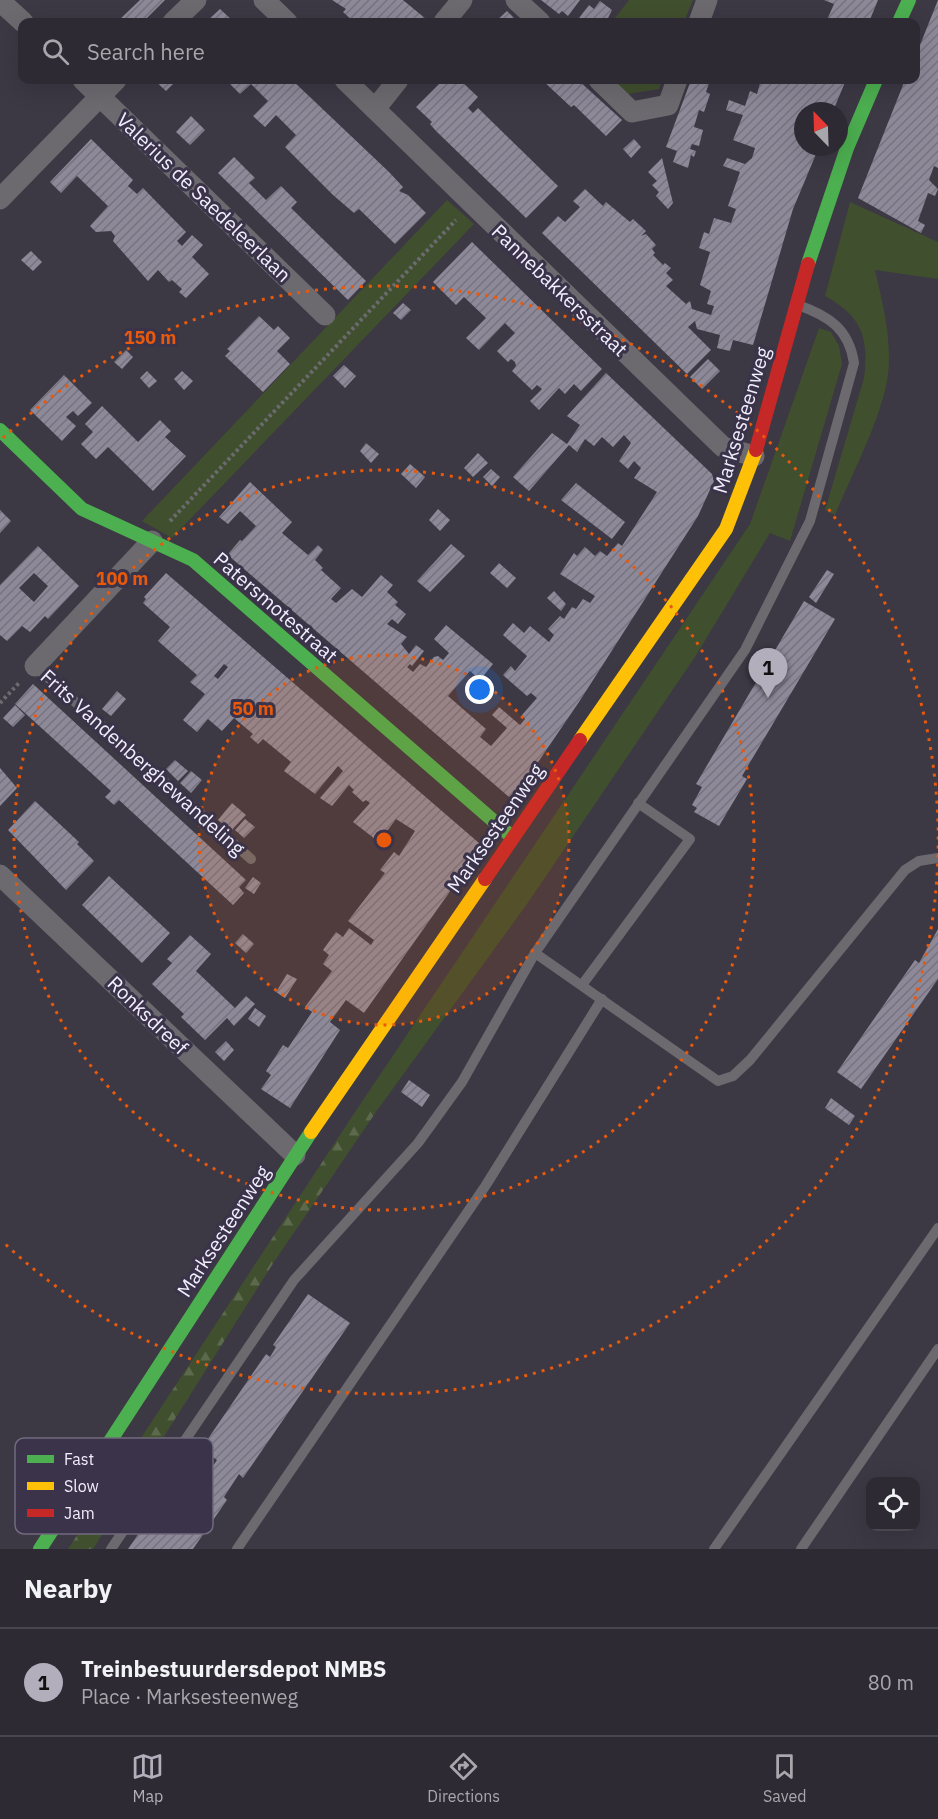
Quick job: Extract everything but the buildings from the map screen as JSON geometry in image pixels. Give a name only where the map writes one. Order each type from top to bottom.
[{"type":"street","points":[[177,18],[196,0]]},
{"type":"street","points":[[264,0],[283,18]]},
{"type":"street","points":[[447,18],[462,0]]},
{"type":"street","points":[[516,0],[536,18]]},
{"type":"street","points":[[700,18],[707,0]]},
{"type":"street","points":[[901,18],[909,0]]},
{"type":"street","points":[[0,1],[19,18]]},
{"type":"street","name":"Valerius de Saedeleerlaan","points":[[87,84],[325,315]]},
{"type":"street","points":[[0,199],[112,84]]},
{"type":"street","name":"Pannebakkersstraat","points":[[349,84],[723,447],[754,456]]},
{"type":"street","points":[[375,109],[395,84]]},
{"type":"street","points":[[603,84],[632,112],[668,105],[676,84]]},
{"type":"street","name":"Marksesteenweg","points":[[112,1438],[295,1155],[512,837],[726,530],[754,456],[795,304],[847,148],[874,84]]},
{"type":"street","name":"Patersmotestraat","points":[[0,429],[82,509],[193,560],[512,837]]},
{"type":"street","name":"Frits Vandenberghewandeling","points":[[35,666],[152,541]]},
{"type":"street","name":"Ronksdreef","points":[[0,875],[295,1155]]},
{"type":"street","name":"Marksesteenweg","points":[[40,1549],[50,1534]]},
{"type":"lane","points":[[187,1438],[294,1280],[418,1143],[462,1082],[535,953],[745,650],[810,521],[854,363],[852,348],[835,322],[821,313],[795,304]]},
{"type":"lane","name":"Frits Vandenberghewandeling","points":[[35,666],[250,859]]},
{"type":"lane","points":[[582,985],[690,839],[638,803]]},
{"type":"lane","points":[[535,953],[718,1081],[733,1076],[750,1060],[905,870],[919,861],[938,858]]},
{"type":"lane","points":[[237,1549],[486,1185],[513,1138],[602,999]]},
{"type":"lane","points":[[714,1549],[938,1228]]},
{"type":"lane","points":[[801,1549],[938,1349]]},
{"type":"lane","points":[[111,1549],[121,1534]]},
{"type":"path","points":[[152,541],[471,204]]},
{"type":"path","name":"Frits Vandenberghewandeling","points":[[0,703],[35,666]]},
{"type":"green space","points":[[629,0],[693,0],[686,18],[615,18]]},
{"type":"green space","points":[[617,84],[661,84],[659,89],[628,94]]},
{"type":"green space","points":[[447,200],[474,224],[172,538],[142,521]]},
{"type":"green space","points":[[850,202],[938,242],[938,279],[875,270],[888,335],[888,375],[880,409],[866,446],[835,515],[825,510],[864,378],[865,364],[864,340],[855,320],[838,304],[825,296]]},
{"type":"green space","points":[[819,328],[831,332],[839,346],[842,364],[790,541],[770,533],[695,657],[527,904],[376,1112],[361,1103],[750,524]]},
{"type":"green space","points":[[361,1103],[376,1112],[274,1262],[163,1438],[141,1438]]},
{"type":"green space","points":[[78,1534],[102,1534],[93,1549],[68,1549]]},
{"type":"traffic: fast","points":[[901,18],[909,0]]},
{"type":"traffic: fast","points":[[808,264],[847,148],[874,84]]},
{"type":"traffic: fast","points":[[0,430],[82,509],[193,560],[512,837]]},
{"type":"traffic: fast","points":[[112,1438],[311,1132]]},
{"type":"traffic: fast","points":[[40,1549],[50,1534]]},
{"type":"traffic: slow","points":[[580,740],[726,529],[756,450]]},
{"type":"traffic: slow","points":[[311,1132],[485,879]]},
{"type":"traffic: jam","points":[[756,450],[808,264]]},
{"type":"traffic: jam","points":[[485,879],[580,740]]},
{"type":"place","name":"Treinbestuurdersdepot NMBS","points":[[768,698]]}]
